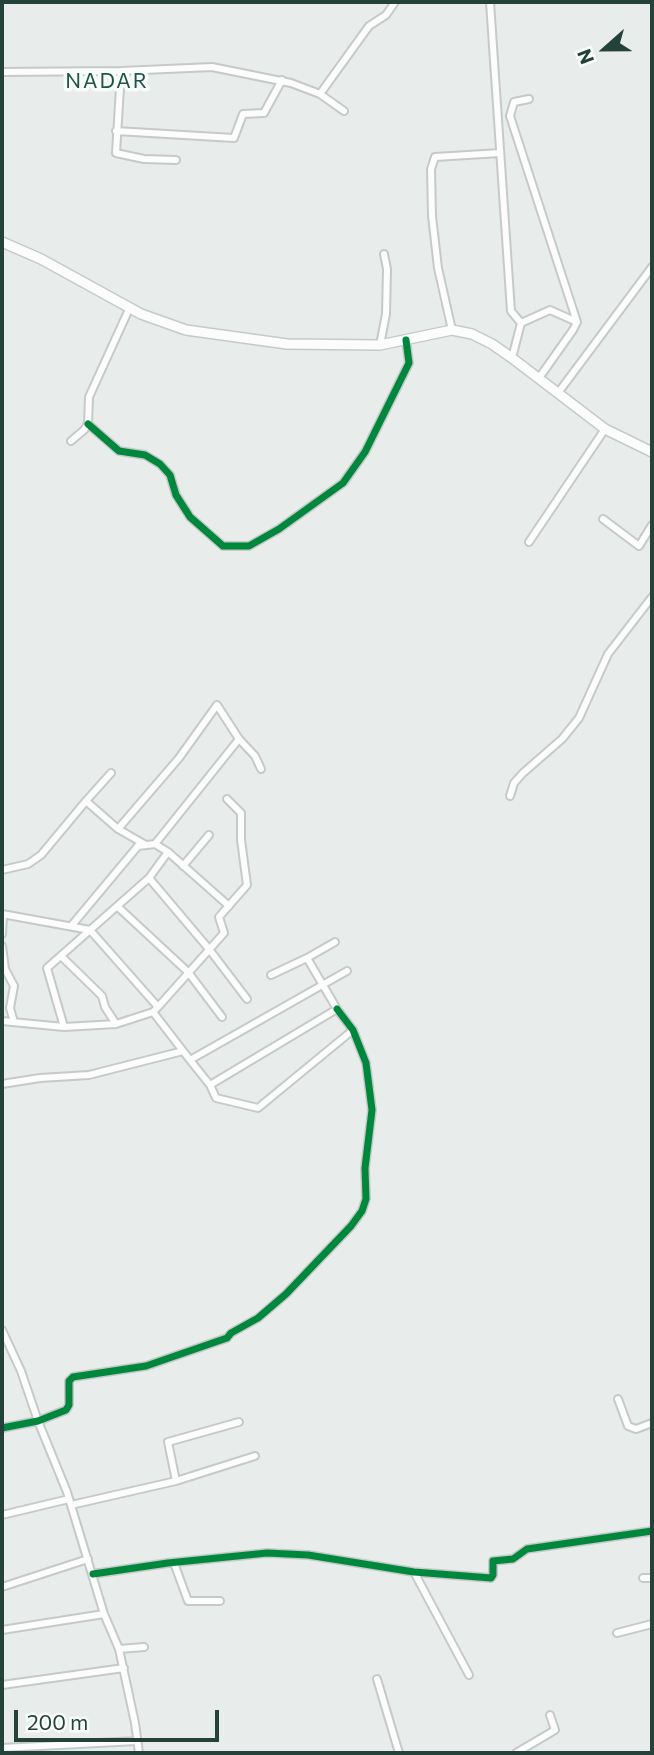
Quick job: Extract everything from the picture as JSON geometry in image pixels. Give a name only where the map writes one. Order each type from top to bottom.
[{"type":"main road","points":[[2,242],[41,259],[130,307],[186,330],[287,344],[380,345],[452,330],[472,334],[512,358],[605,429],[652,452]]},
{"type":"street","points":[[320,93],[369,26],[386,15],[395,2]]},
{"type":"street","points":[[490,2],[511,311],[521,323]]},
{"type":"street","points":[[2,72],[212,67],[282,79],[320,93],[344,111]]},
{"type":"street","points":[[121,71],[116,153],[144,159],[176,160]]},
{"type":"street","points":[[116,131],[234,138],[243,114],[264,113],[282,79]]},
{"type":"street","points":[[529,99],[514,102],[510,116],[577,322]]},
{"type":"street","points":[[452,330],[438,268],[432,216],[432,169],[435,157],[500,153]]},
{"type":"street","points":[[380,345],[386,314],[387,269],[384,254]]},
{"type":"street","points":[[558,393],[652,267]]},
{"type":"street","points":[[71,441],[88,424],[89,397],[130,307]]},
{"type":"street","points":[[521,323],[550,310],[577,322]]},
{"type":"street","points":[[539,378],[577,322]]},
{"type":"street","points":[[512,358],[521,323]]},
{"type":"street","points":[[88,424],[119,451],[145,455],[160,464],[170,475],[176,495],[190,517],[223,546],[249,546],[279,529],[343,483],[365,453],[409,363],[406,340]]},
{"type":"street","points":[[528,542],[539,530],[605,429]]},
{"type":"street","points":[[603,519],[639,546],[652,525]]},
{"type":"street","points":[[510,796],[514,783],[562,738],[579,718],[608,654],[652,597]]},
{"type":"street","points":[[118,829],[179,758],[217,705],[261,769]]},
{"type":"street","points":[[155,844],[239,739]]},
{"type":"street","points":[[2,870],[28,864],[41,855],[111,773]]},
{"type":"street","points":[[2,1021],[64,1027],[116,1024],[156,1009],[224,933],[219,917],[247,885],[241,840],[241,813],[227,799]]},
{"type":"street","points":[[86,801],[118,829],[146,845]]},
{"type":"street","points":[[183,866],[209,835]]},
{"type":"street","points":[[72,925],[138,846],[146,845],[155,844],[168,852],[229,906]]},
{"type":"street","points":[[64,1027],[47,968],[149,878],[168,852]]},
{"type":"street","points":[[149,878],[247,999]]},
{"type":"street","points":[[118,907],[188,972],[222,1017]]},
{"type":"street","points":[[2,934],[3,914],[90,930],[156,1009],[183,1051],[210,1084],[216,1098],[258,1108],[353,1030]]},
{"type":"street","points":[[271,975],[335,942]]},
{"type":"street","points":[[2,946],[5,969],[14,986],[10,1008],[13,1022]]},
{"type":"street","points":[[61,956],[102,996],[105,1007],[116,1024]]},
{"type":"street","points":[[2,1428],[38,1421],[66,1410],[69,1405],[69,1381],[73,1377],[146,1366],[227,1338],[258,1318],[286,1294],[362,1211],[366,1199],[365,1168],[372,1110],[366,1063],[353,1030],[337,1009],[307,958]]},
{"type":"street","points":[[190,1060],[347,971]]},
{"type":"street","points":[[210,1084],[337,1009]]},
{"type":"street","points":[[2,1084],[89,1075],[183,1051]]},
{"type":"street","points":[[2,1330],[21,1371],[70,1502],[104,1614],[120,1649],[139,1753]]},
{"type":"street","points":[[618,1399],[628,1426],[636,1429],[652,1423]]},
{"type":"street","points":[[176,1480],[167,1442],[239,1422]]},
{"type":"street","points":[[2,1514],[176,1480],[254,1457]]},
{"type":"street","points":[[93,1574],[267,1553],[308,1555],[414,1572],[491,1578],[494,1561],[513,1559],[527,1549],[652,1531]]},
{"type":"street","points":[[2,1587],[89,1559]]},
{"type":"street","points":[[174,1563],[188,1601],[220,1601]]},
{"type":"street","points":[[414,1572],[469,1675]]},
{"type":"street","points":[[643,1578],[652,1578]]},
{"type":"street","points":[[2,1630],[104,1614]]},
{"type":"street","points":[[617,1633],[652,1624]]},
{"type":"street","points":[[120,1649],[144,1647]]},
{"type":"street","points":[[2,1685],[124,1668]]},
{"type":"street","points":[[377,1679],[399,1753]]},
{"type":"street","points":[[516,1753],[555,1730],[550,1714]]},
{"type":"street","points":[[2,1748],[137,1741]]},
{"type":"cycle path","points":[[88,424],[119,451],[145,455],[160,464],[170,475],[176,495],[190,517],[223,546],[249,546],[279,529],[343,483],[365,452],[409,363],[406,340]]},
{"type":"cycle path","points":[[2,1428],[38,1421],[66,1410],[69,1405],[69,1381],[73,1377],[146,1366],[227,1338],[258,1318],[286,1294],[351,1226],[362,1211],[366,1199],[365,1168],[372,1110],[366,1063],[353,1030],[337,1009]]},
{"type":"cycle path","points":[[93,1574],[267,1553],[308,1555],[414,1572],[491,1578],[493,1561],[513,1559],[527,1549],[652,1531]]},
{"type":"district","name":"NADAR","points":[[107,81]]}]
